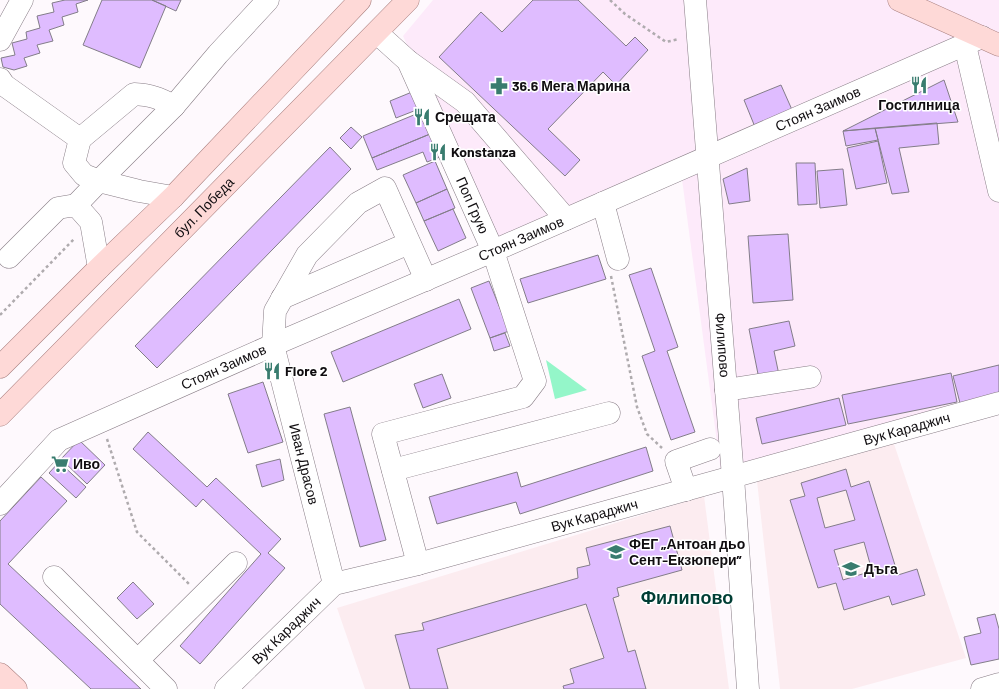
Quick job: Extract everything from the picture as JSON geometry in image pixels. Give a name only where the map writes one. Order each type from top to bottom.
[{"type":"main road","points":[[0,367],[99,268],[173,197],[360,0]]},
{"type":"main road","name":"бул. Победа","points":[[0,414],[408,0]]},
{"type":"main road","points":[[899,0],[982,42]]},
{"type":"main road","points":[[0,674],[16,689]]},
{"type":"street","points":[[0,40],[22,0]]},
{"type":"street","points":[[3,257],[58,208],[76,206],[174,106],[218,54],[268,0]]},
{"type":"street","name":"Филипово","points":[[695,0],[733,477],[748,689]]},
{"type":"street","points":[[377,33],[408,61],[465,102],[566,219]]},
{"type":"street","points":[[982,42],[999,191]]},
{"type":"street","name":"Стоян Заимов","points":[[0,504],[59,440],[274,345],[707,158],[982,42]]},
{"type":"street","name":"Поп Грую","points":[[393,470],[383,434],[523,397],[535,381],[493,251],[408,61]]},
{"type":"street","points":[[0,79],[4,85],[80,139]]},
{"type":"street","points":[[173,197],[139,191],[99,181],[84,175],[74,163],[80,139],[134,94],[147,94],[159,98],[174,106]]},
{"type":"street","name":"Иван Драсов","points":[[334,584],[274,345],[275,311],[307,254],[358,203],[385,188],[409,243]]},
{"type":"street","points":[[603,203],[618,259]]},
{"type":"street","points":[[76,206],[91,222],[99,268]]},
{"type":"street","points":[[282,298],[409,243],[426,280]]},
{"type":"street","points":[[726,390],[810,377]]},
{"type":"street","name":"Вук Караджич","points":[[226,689],[334,584],[418,564],[999,403]]},
{"type":"street","points":[[418,564],[393,470],[609,413]]},
{"type":"street","points":[[686,490],[676,461],[710,449]]},
{"type":"street","points":[[138,660],[236,563]]},
{"type":"street","points":[[54,577],[166,689]]},
{"type":"street","points":[[982,689],[999,684]]},
{"type":"path","points":[[610,0],[625,14],[666,42],[698,36]]},
{"type":"path","points":[[0,315],[91,222]]},
{"type":"path","points":[[618,259],[611,275],[637,407],[647,434],[676,461]]},
{"type":"path","points":[[101,421],[137,532],[202,597]]},
{"type":"shaded area","points":[[433,0],[999,0],[999,388],[722,480],[682,179],[504,254],[403,36]]},
{"type":"shaded area","name":"Дъга","points":[[893,441],[966,658],[852,689],[780,689],[757,481]]},
{"type":"shaded area","name":"ФЕГ „Антоан дьо Сент-Екзюпери”","points":[[704,496],[729,689],[365,689],[337,608]]},
{"type":"green space","points":[[546,360],[587,390],[555,399]]},
{"type":"building","points":[[65,0],[88,0],[76,4],[78,12],[62,17],[64,25],[49,30],[53,41],[37,45],[40,53],[24,58],[27,66],[14,70],[3,67],[1,58],[15,55],[12,43],[27,39],[26,32],[40,28],[37,16],[54,12],[52,3]]},
{"type":"building","points":[[102,0],[152,0],[166,6],[140,68],[83,45]]},
{"type":"building","points":[[152,0],[181,0],[176,11]]},
{"type":"building","points":[[533,0],[578,0],[626,46],[635,37],[648,50],[616,85],[603,72],[548,129],[580,160],[565,176],[439,57],[481,12],[502,32]]},
{"type":"building","points":[[944,80],[958,122],[843,131]]},
{"type":"building","points":[[781,85],[793,112],[755,127],[744,100]]},
{"type":"building","points":[[412,92],[419,109],[396,118],[390,101]]},
{"type":"building","points":[[421,112],[430,134],[372,158],[363,136]]},
{"type":"building","points":[[937,123],[939,144],[899,148],[909,192],[892,194],[875,128]]},
{"type":"building","points":[[351,127],[362,137],[351,149],[340,138]]},
{"type":"building","points":[[875,128],[878,140],[846,146],[843,131]]},
{"type":"building","points":[[430,134],[440,157],[427,162],[423,152],[377,170],[372,158]]},
{"type":"building","points":[[878,141],[887,183],[856,189],[847,148]]},
{"type":"building","points":[[330,147],[351,169],[157,368],[135,346]]},
{"type":"building","points":[[435,161],[447,189],[416,203],[403,175]]},
{"type":"building","points":[[796,163],[815,163],[817,204],[798,205]]},
{"type":"building","points":[[747,168],[750,201],[729,204],[723,179]]},
{"type":"building","points":[[843,169],[847,205],[820,208],[817,171]]},
{"type":"building","points":[[447,189],[455,208],[424,221],[416,203]]},
{"type":"building","points":[[453,209],[466,238],[438,251],[424,221]]},
{"type":"building","points":[[788,234],[793,300],[753,303],[748,236]]},
{"type":"building","points":[[598,255],[606,279],[528,303],[520,279]]},
{"type":"building","points":[[651,268],[678,347],[667,351],[695,432],[671,440],[642,356],[655,351],[629,275]]},
{"type":"building","points":[[489,281],[509,331],[490,338],[471,288]]},
{"type":"building","points":[[459,299],[471,329],[343,382],[331,352]]},
{"type":"building","points":[[789,321],[795,346],[774,351],[779,375],[759,379],[749,329]]},
{"type":"building","points":[[505,333],[510,346],[494,351],[490,338]]},
{"type":"building","points":[[999,365],[999,394],[960,403],[953,376]]},
{"type":"building","points":[[951,373],[957,402],[848,424],[842,395]]},
{"type":"building","points":[[442,374],[451,398],[423,408],[414,384]]},
{"type":"building","points":[[263,382],[283,442],[248,453],[228,394]]},
{"type":"building","points":[[839,398],[846,425],[762,444],[756,418]]},
{"type":"building","points":[[350,407],[386,540],[360,547],[324,414]]},
{"type":"building","points":[[148,432],[207,487],[216,478],[281,539],[268,553],[285,568],[200,664],[180,646],[261,554],[203,499],[196,507],[133,449]]},
{"type":"building","points":[[79,440],[105,465],[87,484],[61,459]]},
{"type":"building","points":[[646,447],[653,471],[520,514],[516,502],[437,524],[429,497],[517,472],[521,487]]},
{"type":"building","points":[[280,459],[284,480],[262,487],[256,465]]},
{"type":"building","points":[[59,462],[86,487],[76,498],[49,473]]},
{"type":"building","points":[[846,469],[851,487],[869,481],[898,575],[917,569],[925,595],[892,605],[889,596],[844,610],[836,583],[818,588],[790,500],[805,496],[801,483]],"holes":[[[846,490],[855,520],[825,528],[817,498]],[[864,542],[872,571],[843,580],[834,550]]]},
{"type":"building","points":[[41,477],[67,501],[8,564],[141,689],[91,689],[0,604],[0,521]]},
{"type":"building","points":[[670,526],[682,570],[617,588],[619,596],[613,598],[628,652],[635,650],[646,689],[564,689],[563,686],[574,683],[570,669],[604,658],[586,604],[437,649],[448,689],[410,689],[395,635],[424,630],[422,623],[578,578],[577,568],[590,565],[586,548]]},
{"type":"building","points":[[133,582],[154,604],[137,619],[117,598]]},
{"type":"building","points":[[995,614],[999,629],[999,659],[971,665],[964,637],[981,633],[977,618]]},
{"type":"place","name":"Гостилница","points":[[919,85]]},
{"type":"place","name":"36.6 Мега Марина","points":[[499,86]]},
{"type":"place","name":"Срещата","points":[[422,117]]},
{"type":"place","name":"Konstanza","points":[[438,152]]},
{"type":"place","name":"Fiore 2","points":[[272,371]]},
{"type":"place","name":"Иво","points":[[60,464]]},
{"type":"place","name":"ФЕГ „Антоан дьо Сент-Екзюпери”","points":[[616,552]]},
{"type":"place","name":"Дъга","points":[[851,569]]},
{"type":"district","name":"Филипово","points":[[687,598]]}]
